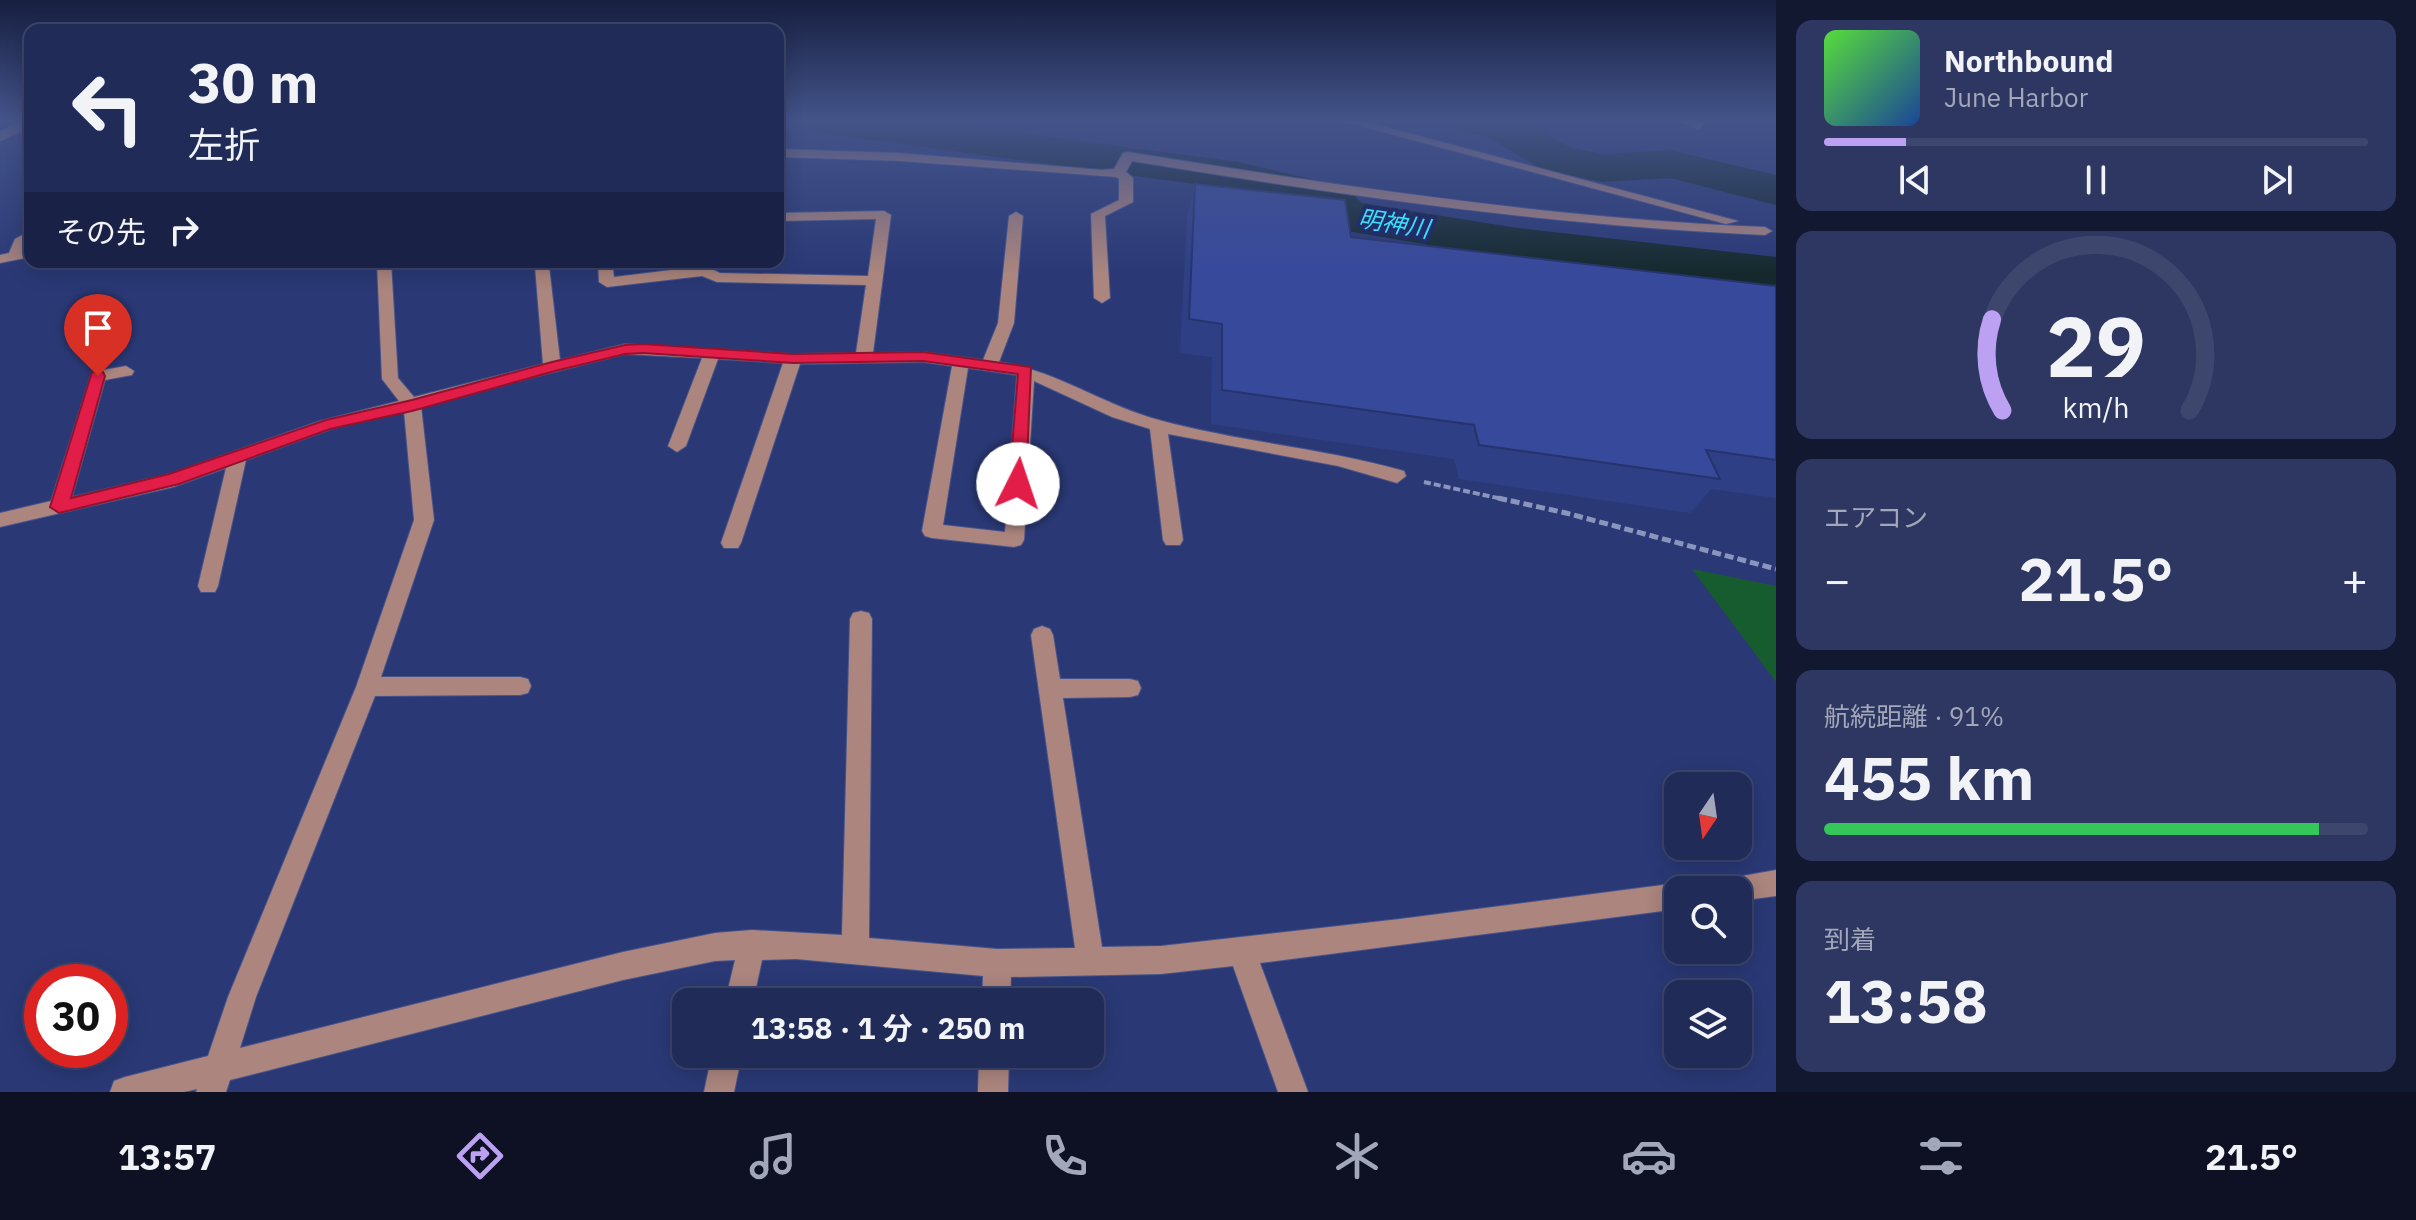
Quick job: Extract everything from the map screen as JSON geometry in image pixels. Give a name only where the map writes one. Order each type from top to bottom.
[{"type":"street","points":[[1081,172],[1108,172]]},
{"type":"street","points":[[1102,298],[1098,214],[1126,202],[1124,172]]},
{"type":"street","points":[[1238,172],[1349,192],[1679,227],[1771,232]]},
{"type":"street","points":[[1542,172],[1771,232]]},
{"type":"street","points":[[784,217],[884,215],[864,355]]},
{"type":"street","points":[[989,366],[1006,323],[1016,216]]},
{"type":"street","points":[[215,1080],[242,997],[367,687],[424,520],[412,405],[390,379],[384,268]]},
{"type":"street","points":[[542,268],[552,367]]},
{"type":"street","points":[[606,268],[607,282],[691,268]]},
{"type":"street","points":[[706,268],[717,277],[874,281]]},
{"type":"street","points":[[0,520],[173,480],[326,425],[625,349],[793,359],[864,355],[923,357],[1026,371],[1118,413],[1158,426],[1338,460],[1397,476]]},
{"type":"street","points":[[677,446],[711,355]]},
{"type":"street","points":[[731,543],[793,359]]},
{"type":"street","points":[[961,362],[932,531],[1014,540],[1026,371]]},
{"type":"street","points":[[59,507],[98,376],[126,371]]},
{"type":"street","points":[[1158,426],[1173,540]]},
{"type":"street","points":[[208,586],[238,456]]},
{"type":"street","points":[[855,949],[861,619]]},
{"type":"street","points":[[1042,635],[1091,963]]},
{"type":"street","points":[[367,687],[520,686]]},
{"type":"street","points":[[1051,689],[1130,688]]},
{"type":"street","points":[[1752,886],[1776,883]]},
{"type":"street","points":[[125,1092],[215,1080],[623,966],[715,947],[752,944],[855,949],[997,963],[1091,963],[1242,952],[1664,898]]},
{"type":"street","points":[[742,988],[752,944]]},
{"type":"street","points":[[1242,952],[1293,1092]]},
{"type":"street","points":[[996,988],[997,963]]},
{"type":"street","points":[[719,1092],[724,1068]]},
{"type":"street","points":[[993,1092],[994,1068]]},
{"type":"path","points":[[1397,476],[1566,513],[1776,569]]},
{"type":"green space","points":[[1692,569],[1776,586],[1776,682]]},
{"type":"building","points":[[1195,184],[1345,200],[1351,237],[1776,286],[1776,460],[1706,450],[1720,479],[1479,445],[1474,425],[1222,390],[1222,324],[1189,319]]},
{"type":"waterway","name":"明神川","points":[[1208,172],[1294,189],[1311,200],[1336,207],[1347,216],[1517,244],[1776,273]]},
{"type":"waterway","points":[[1702,172],[1776,190]]},
{"type":"route","points":[[98,376],[59,507],[173,480],[326,425],[625,349],[793,359],[864,355],[923,357],[1026,371],[1018,484]]}]
